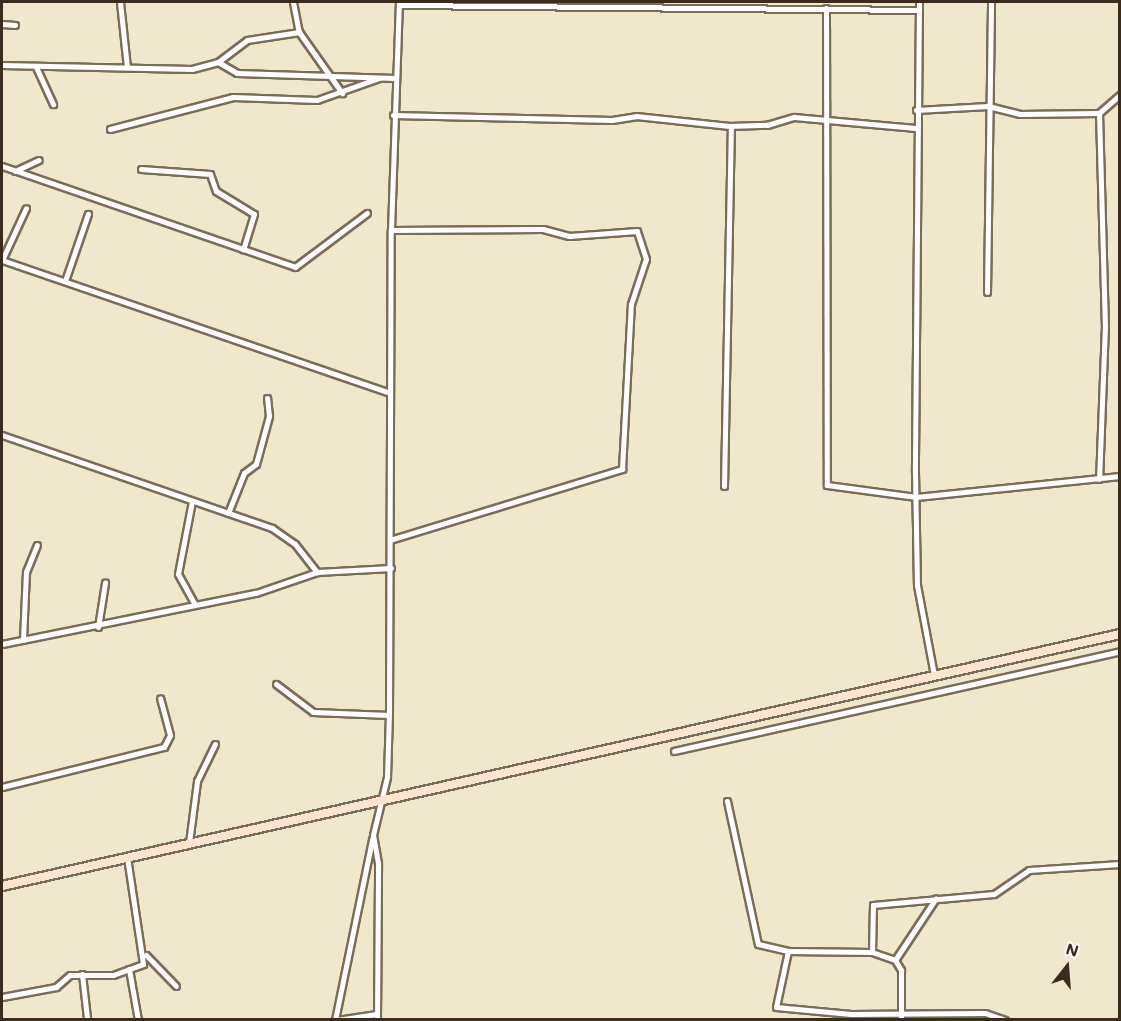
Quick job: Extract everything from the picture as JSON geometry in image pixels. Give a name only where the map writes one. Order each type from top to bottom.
[{"type":"street","points":[[120,2],[128,67]]},
{"type":"street","points":[[293,2],[299,32],[342,93]]},
{"type":"street","points":[[919,2],[916,110],[917,585],[934,675]]},
{"type":"street","points":[[987,292],[991,2]]},
{"type":"street","points":[[373,835],[378,863],[377,1017],[336,1020],[379,802],[387,777],[391,568],[391,230],[393,115],[400,3],[729,3],[919,10]]},
{"type":"street","points":[[828,6],[827,485],[916,497],[1119,476]]},
{"type":"street","points":[[2,24],[15,25]]},
{"type":"street","points":[[2,65],[192,69],[218,62],[247,40],[299,32]]},
{"type":"street","points":[[218,62],[237,73],[395,78]]},
{"type":"street","points":[[36,67],[53,104]]},
{"type":"street","points":[[110,129],[233,97],[287,102],[342,93],[380,77]]},
{"type":"street","points":[[916,110],[988,106],[1019,114],[1098,113],[1119,95]]},
{"type":"street","points":[[1098,113],[1105,325],[1099,479]]},
{"type":"street","points":[[393,115],[612,120],[636,116],[731,126],[767,125],[794,117],[916,128]]},
{"type":"street","points":[[724,486],[731,126]]},
{"type":"street","points":[[15,171],[39,160]]},
{"type":"street","points":[[2,166],[299,266],[367,213]]},
{"type":"street","points":[[141,169],[210,174],[216,191],[254,214],[243,249]]},
{"type":"street","points":[[26,208],[2,260],[390,393]]},
{"type":"street","points":[[65,281],[88,214]]},
{"type":"street","points":[[390,540],[622,469],[631,304],[646,259],[637,231],[569,236],[543,229],[391,230]]},
{"type":"street","points":[[228,513],[244,474],[256,464],[269,416],[267,398]]},
{"type":"street","points":[[2,435],[272,528],[295,544],[317,572]]},
{"type":"street","points":[[192,501],[178,574],[195,605]]},
{"type":"street","points":[[23,640],[26,572],[37,546]]},
{"type":"street","points":[[2,644],[98,627],[195,605],[317,572],[391,568]]},
{"type":"street","points":[[98,627],[105,583]]},
{"type":"street","points":[[2,886],[1119,634]]},
{"type":"street","points":[[674,751],[1119,651]]},
{"type":"street","points":[[276,684],[314,712],[389,715]]},
{"type":"street","points":[[2,787],[164,747],[170,735],[160,698]]},
{"type":"street","points":[[189,843],[197,781],[215,744]]},
{"type":"street","points":[[727,801],[758,944],[788,951],[872,952],[895,960],[901,970],[901,1020]]},
{"type":"street","points":[[2,997],[56,987],[82,974],[113,975],[143,964],[146,955],[127,857]]},
{"type":"street","points":[[872,952],[873,905],[936,897],[994,894],[1029,870],[1119,864]]},
{"type":"street","points":[[895,960],[936,897]]},
{"type":"street","points":[[788,951],[776,1008],[985,1013],[1005,1020]]},
{"type":"street","points":[[146,955],[176,986]]},
{"type":"street","points":[[129,969],[138,1020]]},
{"type":"street","points":[[82,974],[87,1018]]}]
